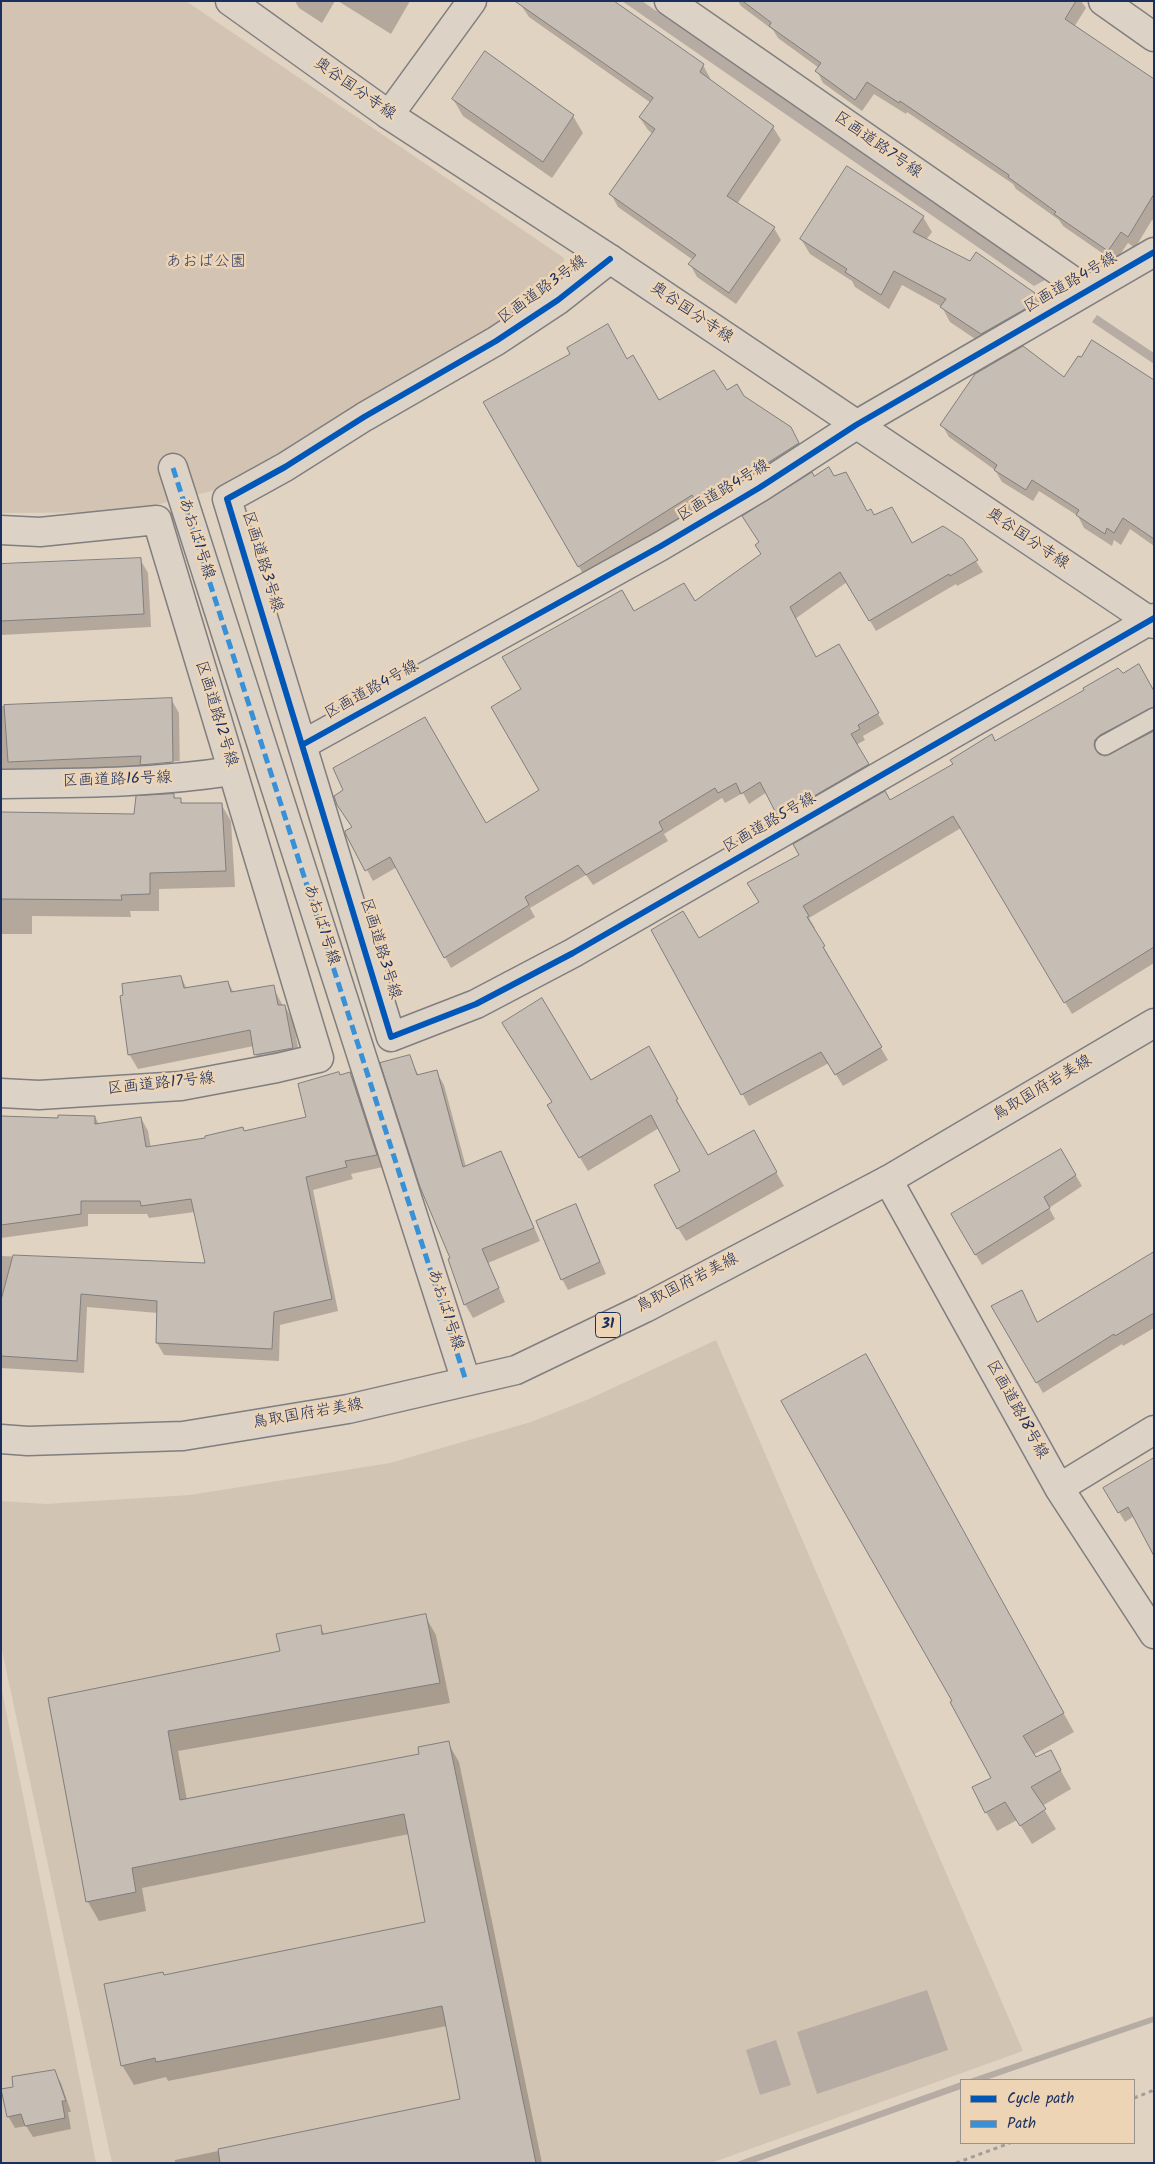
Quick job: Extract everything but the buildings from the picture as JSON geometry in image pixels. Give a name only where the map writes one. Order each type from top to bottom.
[{"type":"street","name":"奥谷国分寺線","points":[[230,1],[389,115],[610,259],[1152,621]]},
{"type":"street","points":[[389,115],[472,1]]},
{"type":"street","name":"区画道路7号線","points":[[669,1],[1086,290]]},
{"type":"street","points":[[1103,1],[1154,37]]},
{"type":"street","name":"区画道路4号線","points":[[302,745],[661,546],[759,488],[856,425],[1154,252]]},
{"type":"street","name":"区画道路3号線","points":[[391,1037],[227,499],[285,467],[364,417],[496,341],[558,300],[610,259]]},
{"type":"street","name":"あおば1号線","points":[[173,468],[466,1381]]},
{"type":"street","name":"区画道路12号線","points":[[1,530],[40,532],[157,520],[318,1058]]},
{"type":"street","name":"区画道路5号線","points":[[391,1037],[476,1004],[573,953],[1152,621]]},
{"type":"street","name":"区画道路16号線","points":[[1,784],[112,783],[184,778],[232,771]]},
{"type":"street","name":"鳥取国府岩美線","points":[[1,1439],[28,1441],[183,1436],[348,1409],[516,1370],[644,1308],[888,1180],[1154,1023]]},
{"type":"street","name":"区画道路17号線","points":[[1,1093],[39,1095],[181,1086],[277,1068],[318,1058]]},
{"type":"street","name":"区画道路18号線","points":[[888,1180],[1059,1488],[1154,1634]]},
{"type":"street","points":[[1059,1488],[1154,1430]]},
{"type":"lane","points":[[1105,746],[1154,718]]},
{"type":"path","points":[[1135,2098],[1154,2090]]},
{"type":"path","points":[[956,2163],[1007,2144]]},
{"type":"shaded area","points":[[622,1],[642,1],[1045,280],[1034,286]]},
{"type":"shaded area","points":[[1097,315],[1154,353],[1154,364],[1092,322]]},
{"type":"shaded area","points":[[716,1340],[1023,2051],[711,2163],[112,2163],[1,1646],[1,1501],[46,1504],[190,1495],[390,1463],[531,1422],[589,1399]]},
{"type":"shaded area","points":[[1,1686],[64,1999],[96,2163],[1,2163]]},
{"type":"shaded area","points":[[927,1990],[948,2050],[817,2094],[797,2032]]},
{"type":"shaded area","points":[[1154,2016],[1154,2022],[989,2079],[970,2079]]},
{"type":"shaded area","points":[[776,2040],[791,2085],[760,2095],[746,2050]]},
{"type":"shaded area","points":[[960,2082],[960,2089],[753,2163],[734,2163]]},
{"type":"green space","name":"あおば公園","points":[[1,1],[186,1],[564,258],[562,286],[232,486],[127,512],[1,513]]},
{"type":"marked path","points":[[173,468],[466,1381]]},
{"type":"cycle path","points":[[302,745],[661,546],[759,488],[856,425],[1154,252]]},
{"type":"cycle path","points":[[610,259],[558,300],[496,341],[364,417],[285,467],[227,499],[391,1037],[476,1004],[573,953],[1154,618]]}]
